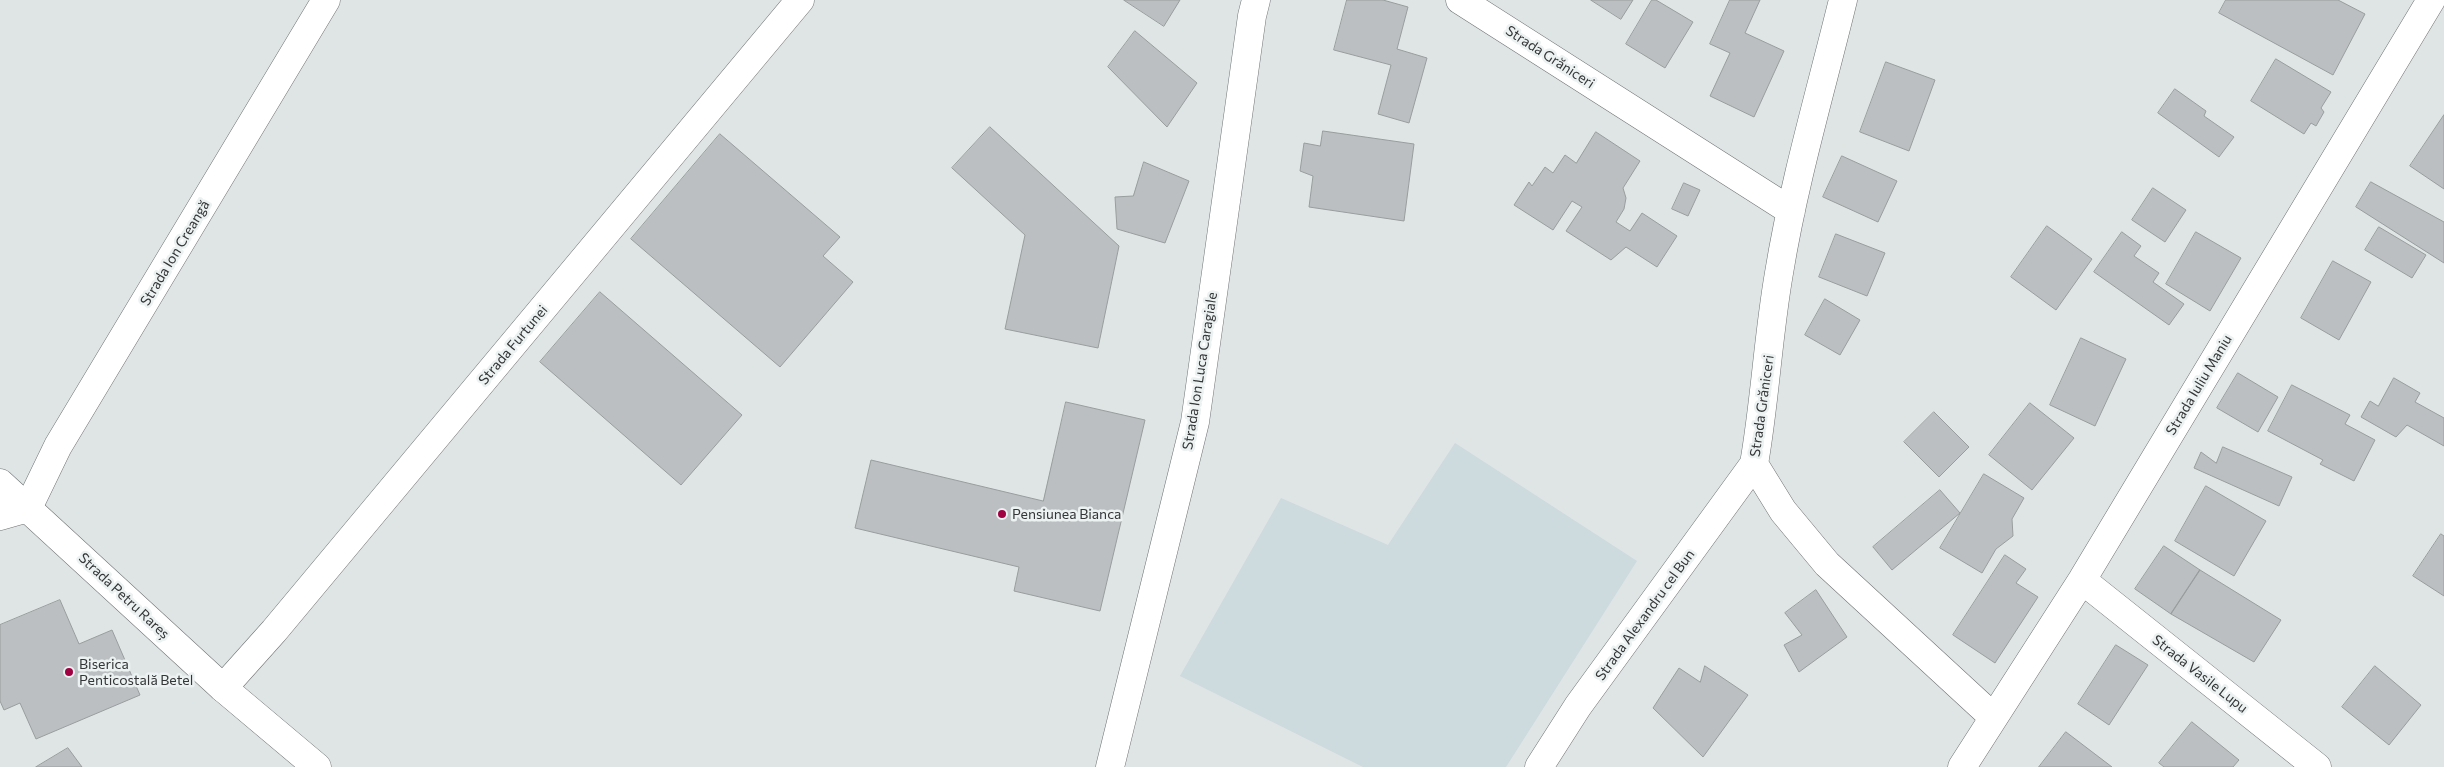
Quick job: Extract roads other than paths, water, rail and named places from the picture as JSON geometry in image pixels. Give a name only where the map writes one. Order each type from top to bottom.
[{"type":"street","name":"Strada Ion Creangă","points":[[28,508],[58,446],[326,0]]},
{"type":"street","name":"Strada Furtunei","points":[[223,688],[274,631],[800,0]]},
{"type":"street","name":"Strada Ion Luca Caragiale","points":[[1110,767],[1194,422],[1252,16],[1256,0]]},
{"type":"street","name":"Strada Grăniceri","points":[[1460,0],[1790,211]]},
{"type":"street","name":"Strada Grăniceri","points":[[1843,0],[1790,211],[1779,274],[1761,423],[1754,464],[1783,511],[1827,564],[1993,717]]},
{"type":"street","name":"Strada Iuliu Maniu","points":[[1962,767],[2082,580],[2431,0]]},
{"type":"street","name":"Strada Alexandru cel Bun","points":[[1539,767],[1578,706],[1754,464]]},
{"type":"street","name":"Strada Petru Rareș","points":[[0,483],[223,688],[317,767]]},
{"type":"street","points":[[0,516],[28,508]]},
{"type":"street","name":"Strada Vasile Lupu","points":[[2082,580],[2317,767]]},
{"type":"place","name":"Pensiunea Bianca","points":[[1002,514]]},
{"type":"place","name":"Biserica Penticostală Betel","points":[[69,672]]}]
